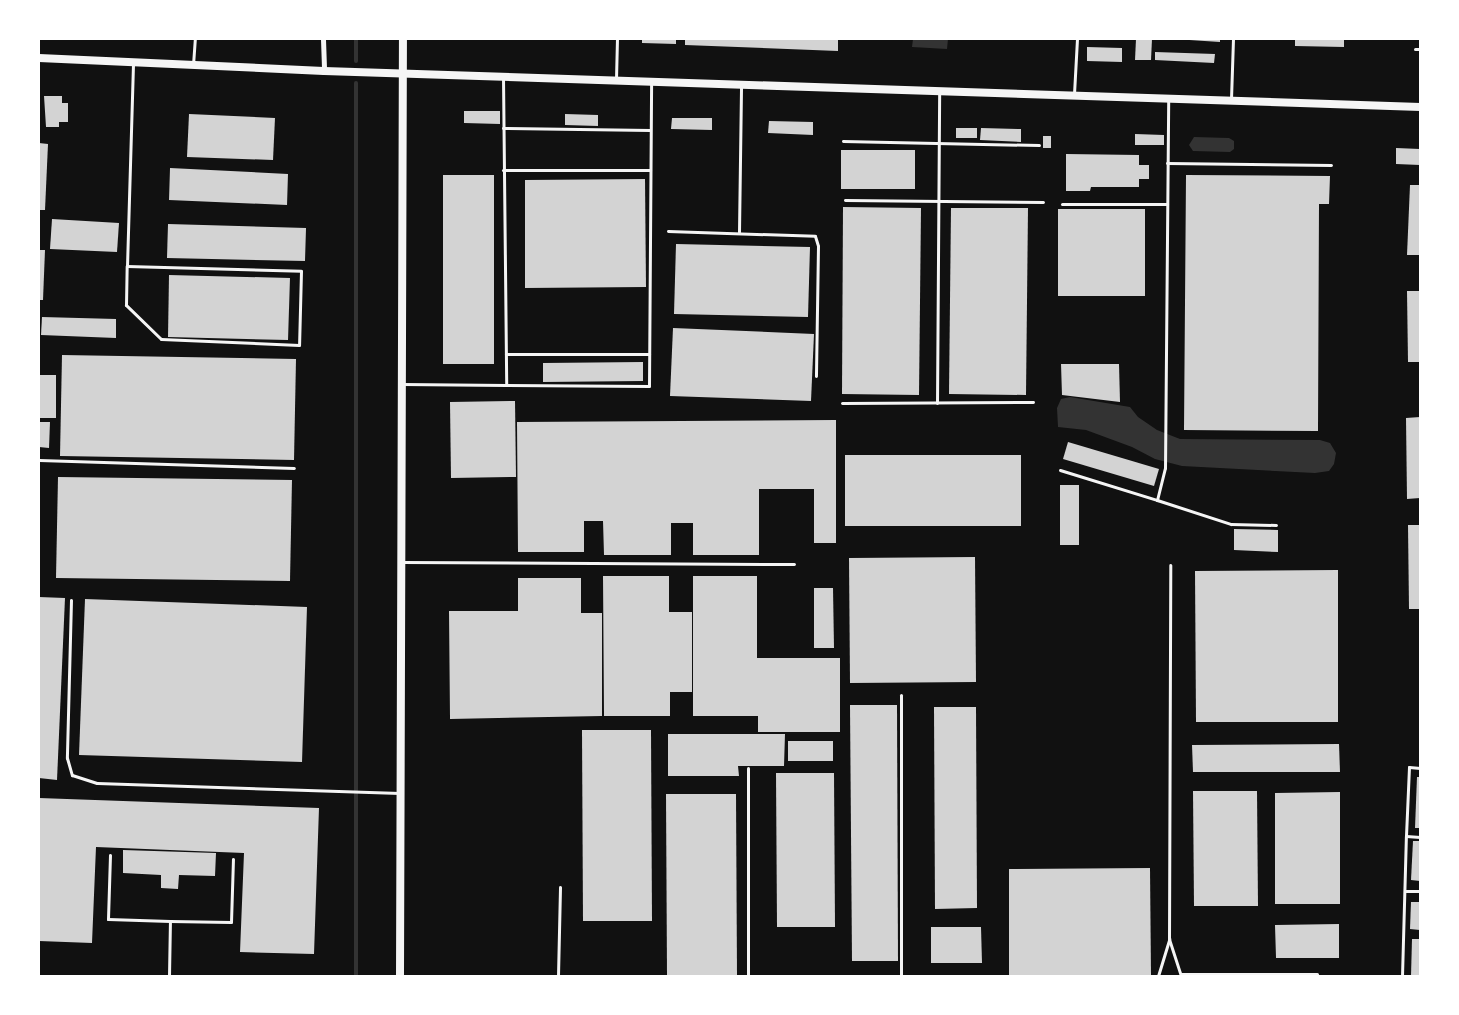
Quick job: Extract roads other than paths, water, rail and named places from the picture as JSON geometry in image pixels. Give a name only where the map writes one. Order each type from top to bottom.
[{"type":"street","points":[[324,39],[324,71]]},
{"type":"street","points":[[400,976],[403,39]]},
{"type":"street","points":[[39,58],[324,71],[651,80],[1420,107]]},
{"type":"lane","points":[[193,65],[195,39]]},
{"type":"lane","points":[[616,79],[617,39]]},
{"type":"lane","points":[[1074,94],[1077,39]]},
{"type":"lane","points":[[1231,100],[1233,39]]},
{"type":"lane","points":[[1415,49],[1420,49]]},
{"type":"lane","points":[[127,266],[300,271],[299,345],[160,339],[126,305],[127,266],[133,62]]},
{"type":"lane","points":[[503,76],[506,385]]},
{"type":"lane","points":[[402,384],[649,386],[651,80]]},
{"type":"lane","points":[[739,232],[741,83]]},
{"type":"lane","points":[[937,403],[939,90]]},
{"type":"lane","points":[[1157,500],[1165,468],[1168,98]]},
{"type":"lane","points":[[503,128],[650,130]]},
{"type":"lane","points":[[843,141],[939,141],[1039,145]]},
{"type":"lane","points":[[1167,163],[1331,165]]},
{"type":"lane","points":[[503,170],[650,170]]},
{"type":"lane","points":[[845,200],[1043,202]]},
{"type":"lane","points":[[1062,204],[1167,204]]},
{"type":"lane","points":[[668,231],[815,236],[818,246],[816,376]]},
{"type":"lane","points":[[506,354],[650,354]]},
{"type":"lane","points":[[842,403],[1033,402]]},
{"type":"lane","points":[[39,460],[294,468]]},
{"type":"lane","points":[[1060,470],[1231,524],[1276,525]]},
{"type":"lane","points":[[401,562],[794,564]]},
{"type":"lane","points":[[1170,565],[1170,939],[1181,975],[1317,974]]},
{"type":"lane","points":[[72,600],[66,758],[72,775],[97,783],[400,793]]},
{"type":"lane","points":[[901,976],[902,694]]},
{"type":"lane","points":[[1402,976],[1409,767],[1420,768]]},
{"type":"lane","points":[[748,768],[748,976]]},
{"type":"lane","points":[[1406,836],[1420,837]]},
{"type":"lane","points":[[110,855],[108,919],[232,922],[233,859]]},
{"type":"lane","points":[[558,976],[560,886]]},
{"type":"lane","points":[[1404,891],[1420,891]]},
{"type":"lane","points":[[169,976],[170,920]]},
{"type":"lane","points":[[1158,976],[1170,939]]},
{"type":"waterway","points":[[356,39],[356,61]]},
{"type":"waterway","points":[[356,83],[356,976]]}]
